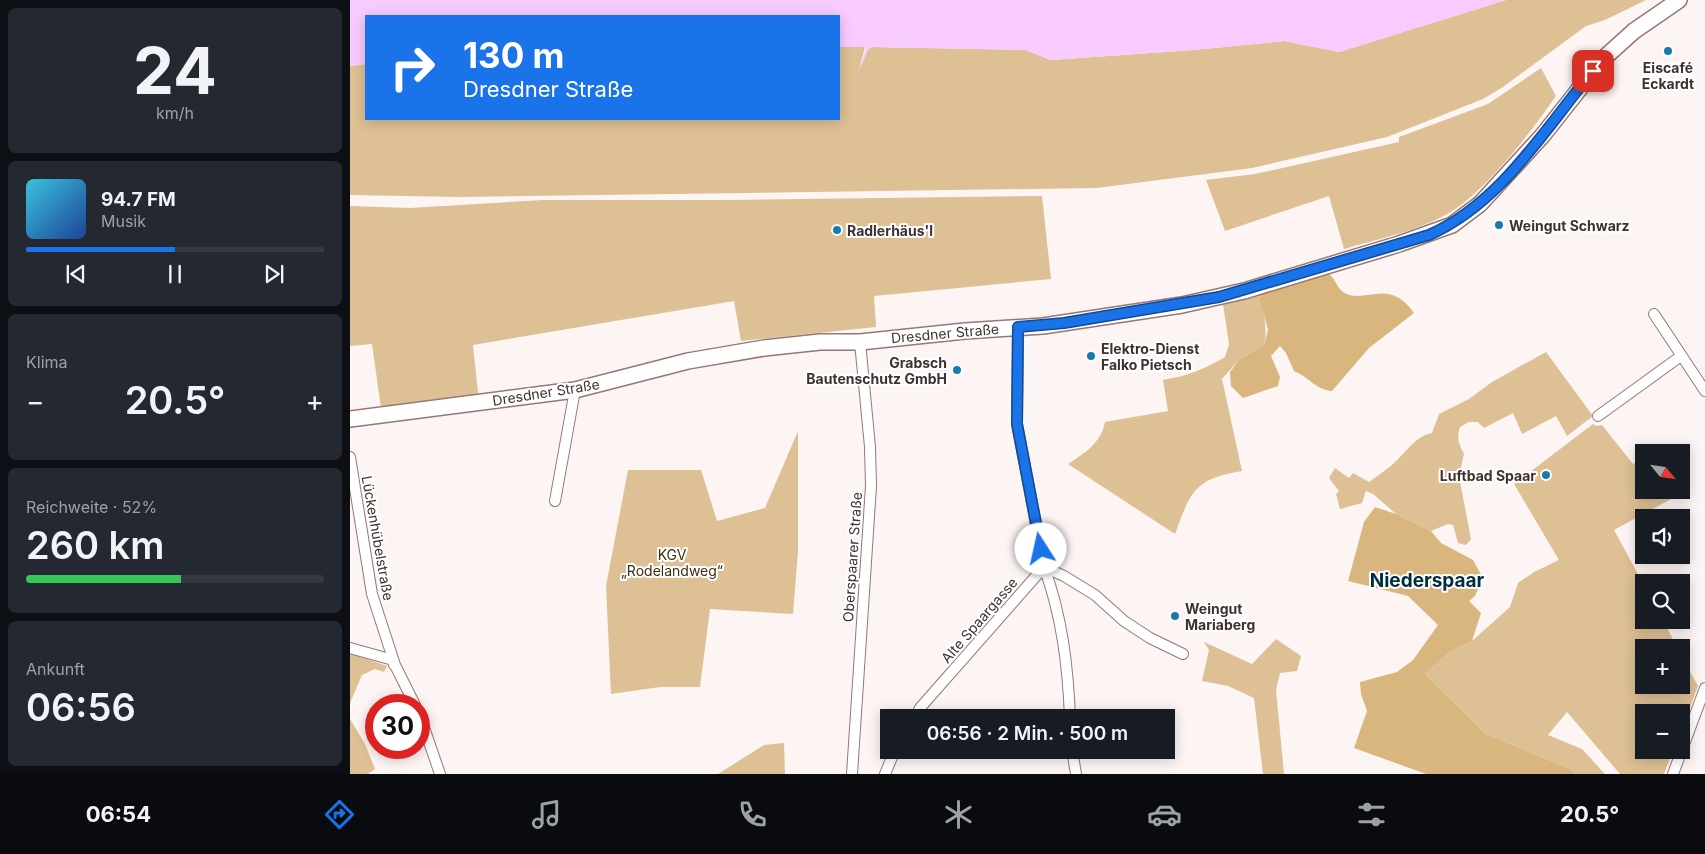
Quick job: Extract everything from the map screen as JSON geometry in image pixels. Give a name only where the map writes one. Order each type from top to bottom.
[{"type":"main road","name":"Dresdner Straße","points":[[350,419],[575,390],[688,361],[764,348],[820,342],[860,342],[1064,323],[1219,297],[1399,244],[1452,225],[1480,204],[1543,135],[1582,84],[1616,46],[1679,0]]},
{"type":"street","points":[[1654,314],[1705,391]]},
{"type":"street","points":[[1018,327],[1017,424],[1044,568],[1056,602],[1069,673],[1070,709]]},
{"type":"street","name":"Oberspaarer Straße","points":[[852,774],[871,486],[870,447],[860,342]]},
{"type":"street","points":[[1598,416],[1681,356]]},
{"type":"street","points":[[555,500],[575,390]]},
{"type":"street","name":"Lückenhübelstraße","points":[[350,458],[372,594],[394,665],[409,694]]},
{"type":"street","points":[[1044,568],[1064,576],[1095,595],[1124,621],[1150,638],[1183,654]]},
{"type":"street","name":"Alte Spaargasse","points":[[919,709],[1044,568]]},
{"type":"street","points":[[350,648],[392,660],[394,665]]},
{"type":"street","points":[[1673,774],[1705,688]]},
{"type":"street","points":[[430,745],[440,774]]},
{"type":"street","points":[[885,774],[891,759]]},
{"type":"street","points":[[1074,759],[1076,774]]},
{"type":"green space","points":[[1506,0],[1646,0],[1605,20],[1586,26],[1503,87],[1483,99],[1387,137],[1252,168],[1097,188],[459,197],[350,195],[350,66],[365,64],[365,120],[840,120],[840,47],[865,47],[860,66],[868,50],[872,47],[1026,50],[1051,60],[1194,50],[1284,41],[1339,52]]},
{"type":"green space","points":[[1541,68],[1556,96],[1521,143],[1493,176],[1449,213],[1424,225],[1398,234],[1344,249],[1329,196],[1225,231],[1206,180],[1255,174],[1399,142],[1399,137],[1488,104]]},
{"type":"green space","points":[[1042,196],[1051,279],[874,296],[876,327],[741,341],[734,301],[473,345],[479,402],[381,408],[372,344],[350,346],[350,206],[410,208],[543,200]]},
{"type":"green space","points":[[1262,292],[1265,326],[1264,345],[1239,360],[1222,379],[1242,471],[1214,478],[1197,489],[1186,507],[1175,534],[1068,464],[1096,442],[1105,422],[1168,411],[1163,380],[1196,372],[1225,357],[1229,344],[1223,304]]},
{"type":"green space","points":[[1546,352],[1593,416],[1567,436],[1556,416],[1522,434],[1513,413],[1484,428],[1478,422],[1469,422],[1460,427],[1459,441],[1464,454],[1459,476],[1471,539],[1466,545],[1458,543],[1453,525],[1448,524],[1431,531],[1396,514],[1373,494],[1366,491],[1362,503],[1340,509],[1336,494],[1339,491],[1329,478],[1335,468],[1349,478],[1353,473],[1369,482],[1392,465],[1420,438],[1432,433],[1439,414],[1469,399],[1492,382]]},
{"type":"green space","points":[[1593,424],[1597,426],[1602,425],[1633,464],[1635,463],[1635,499],[1671,499],[1653,509],[1635,509],[1635,519],[1614,530],[1638,574],[1635,574],[1635,629],[1668,629],[1673,639],[1635,639],[1635,694],[1690,694],[1690,671],[1698,686],[1690,707],[1690,704],[1635,704],[1635,759],[1670,759],[1664,774],[1620,774],[1567,712],[1548,735],[1582,749],[1605,774],[1574,774],[1571,769],[1486,734],[1425,674],[1451,651],[1472,641],[1510,607],[1518,583],[1534,572],[1559,560],[1514,484]]},
{"type":"green space","name":"KGV „Rodelandweg“","points":[[798,431],[798,551],[793,614],[710,609],[700,687],[660,687],[611,694],[606,586],[628,470],[701,470],[717,521],[765,508]]},
{"type":"green space","points":[[1276,639],[1301,656],[1297,671],[1280,673],[1276,690],[1284,774],[1263,774],[1254,698],[1228,686],[1202,681],[1209,650],[1204,642],[1252,664]]},
{"type":"green space","points":[[350,653],[387,666],[384,672],[375,669],[362,675],[350,703]]},
{"type":"green space","points":[[350,719],[365,744],[365,759],[371,759],[375,769],[368,774],[350,774]]},
{"type":"green space","points":[[784,743],[785,774],[718,774],[764,745]]},
{"type":"shaded area","points":[[350,0],[1506,0],[1339,52],[1284,41],[1194,50],[1050,60],[1026,50],[872,47],[868,50],[857,76],[866,49],[865,47],[840,47],[840,15],[365,15],[365,64],[350,66]]},
{"type":"shaded area","points":[[1325,272],[1331,276],[1343,292],[1359,296],[1386,294],[1395,296],[1404,302],[1414,313],[1369,348],[1332,391],[1317,386],[1294,371],[1286,353],[1280,346],[1271,356],[1280,377],[1278,386],[1243,398],[1231,386],[1230,372],[1239,360],[1264,345],[1268,330],[1260,299],[1262,292]]},
{"type":"shaded area","points":[[1375,507],[1396,514],[1431,531],[1441,543],[1473,560],[1483,578],[1475,596],[1469,601],[1481,613],[1472,641],[1451,651],[1425,674],[1486,734],[1571,769],[1574,774],[1426,774],[1354,748],[1367,711],[1361,694],[1360,682],[1397,672],[1413,660],[1438,625],[1408,596],[1348,581],[1364,522]]},
{"type":"place","name":"Eiscafé Eckardt","points":[[1668,51]]},
{"type":"place","name":"Weingut Schwarz","points":[[1499,225]]},
{"type":"place","name":"Radlerhäus'l","points":[[837,230]]},
{"type":"place","name":"Elektro-Dienst Falko Pietsch","points":[[1091,356]]},
{"type":"place","name":"Grabsch Bautenschutz GmbH","points":[[957,370]]},
{"type":"place","name":"Luftbad Spaar","points":[[1546,475]]},
{"type":"place","name":"Weingut Mariaberg","points":[[1175,616]]},
{"type":"district","name":"Niederspaar","points":[[1427,580]]},
{"type":"route","points":[[1041,549],[1017,424],[1018,327],[1064,323],[1119,313],[1182,305],[1219,297],[1429,235],[1452,225],[1480,204],[1496,188],[1543,135],[1593,71]]}]
